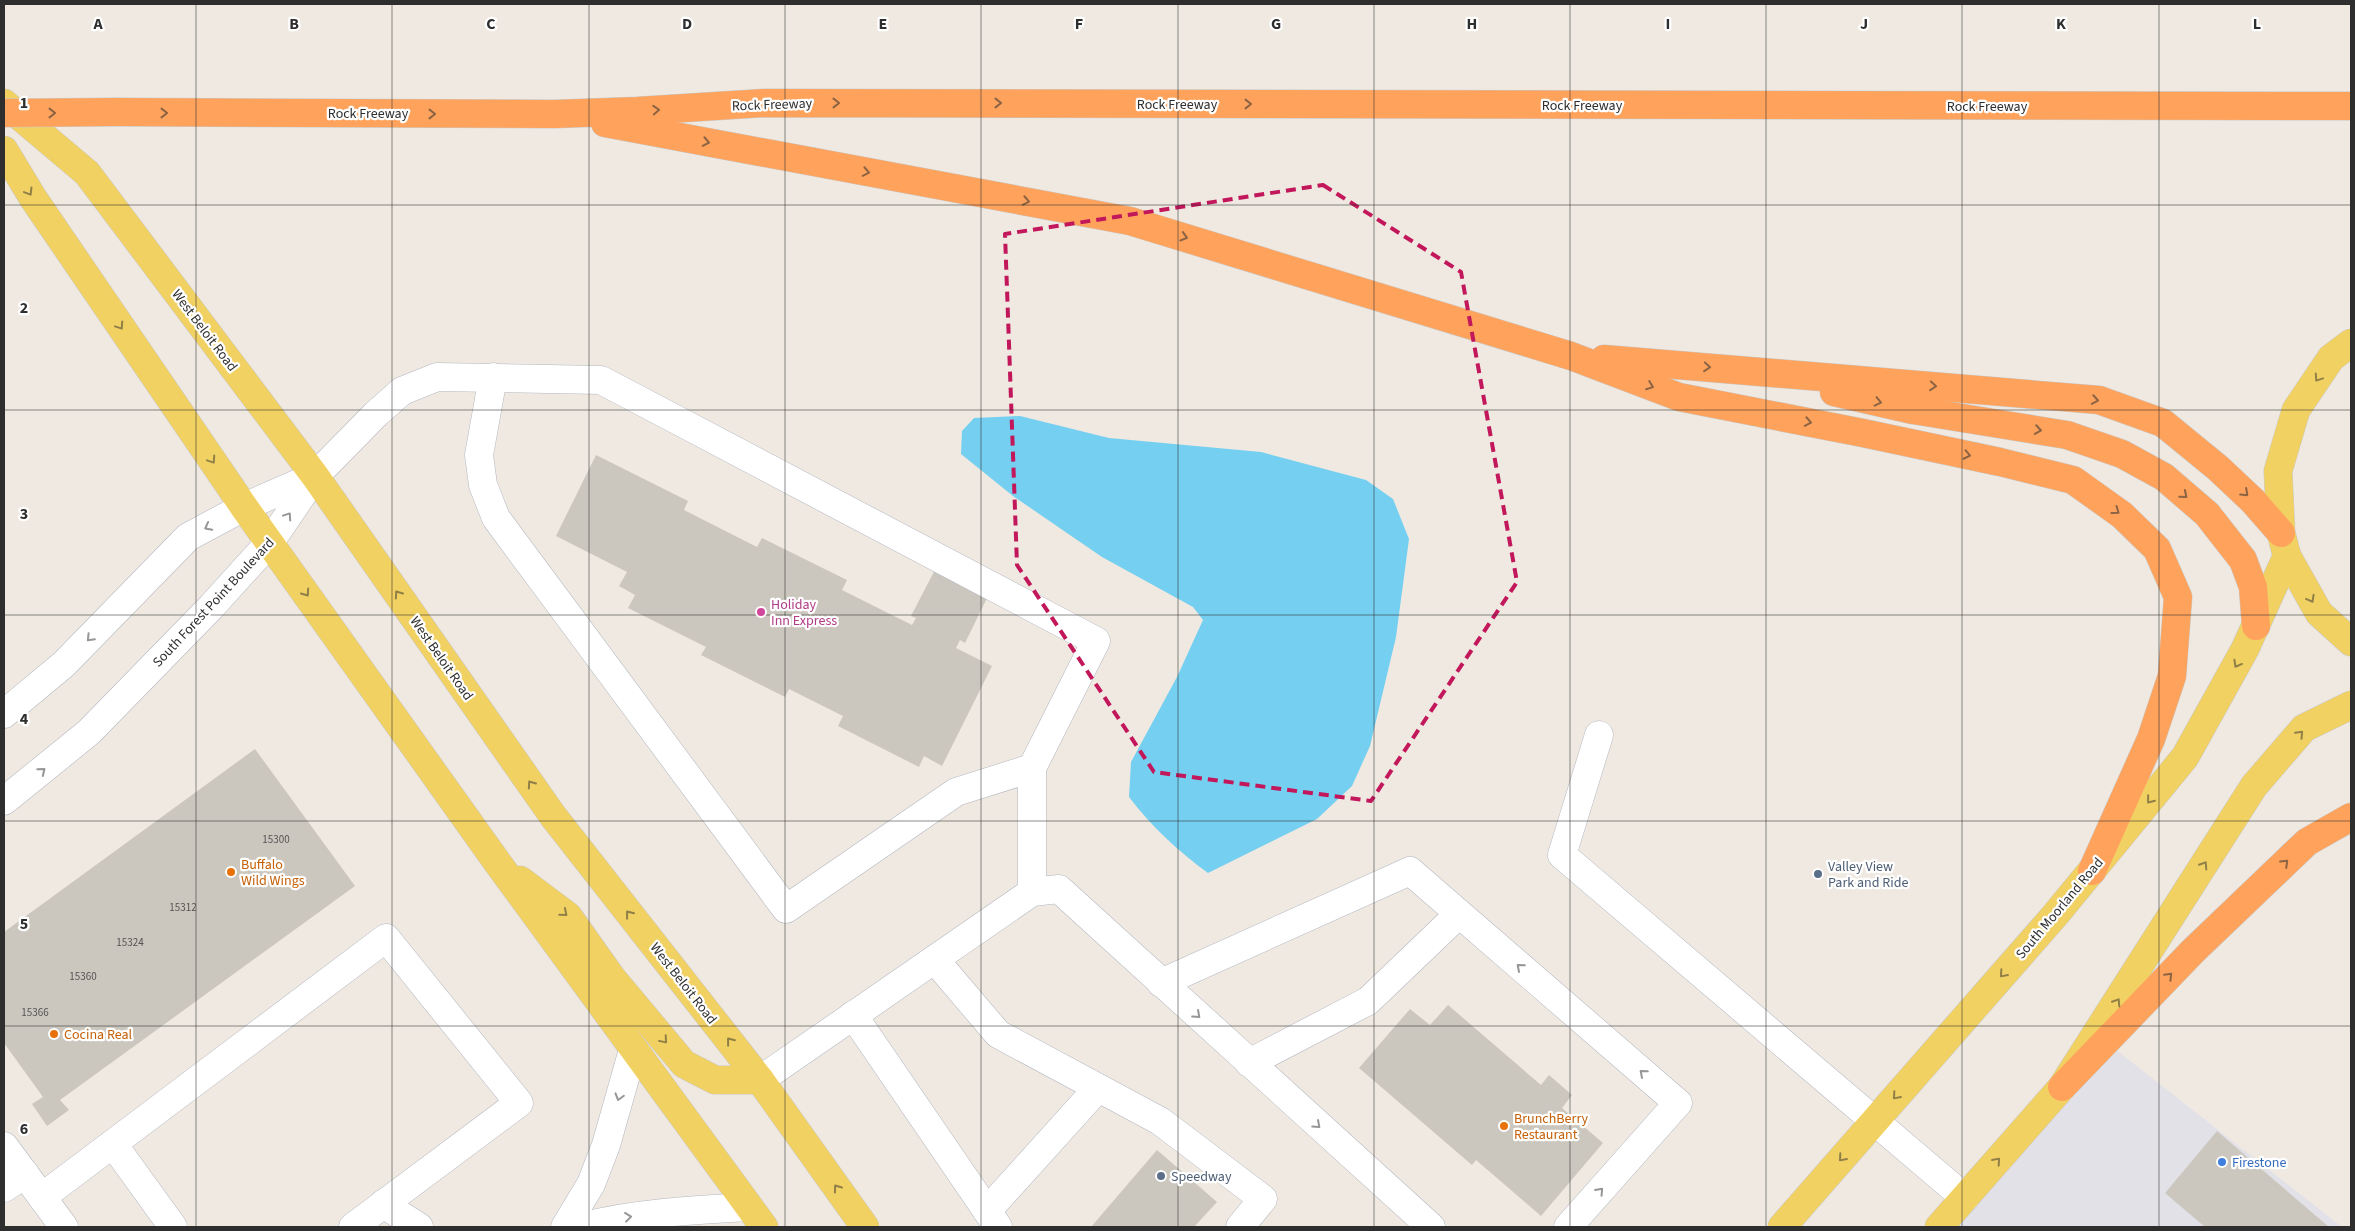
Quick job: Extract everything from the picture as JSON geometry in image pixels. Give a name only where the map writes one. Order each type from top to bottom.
[{"type":"highway","name":"Rock Freeway","points":[[4,113],[555,114],[765,103],[2351,106]]},
{"type":"highway","points":[[555,114],[1130,221],[1571,356],[1679,397],[1863,432],[2073,480],[2122,516],[2157,550],[2178,596],[2172,676],[2151,739],[2092,870]]},
{"type":"highway","points":[[1571,356],[2099,400],[2163,423],[2218,468],[2253,501],[2284,544]]},
{"type":"highway","points":[[1745,370],[1913,410],[2067,435],[2122,454],[2164,477],[2201,509],[2243,560],[2253,587],[2256,626]]},
{"type":"highway","points":[[2062,1087],[2193,951],[2307,842],[2351,817]]},
{"type":"main road","name":"West Beloit Road","points":[[4,103],[87,173],[315,476],[553,816],[760,1080],[865,1227]]},
{"type":"main road","points":[[4,150],[33,198],[244,507],[497,862],[756,1217]]},
{"type":"main road","points":[[2351,343],[2331,358],[2296,410],[2278,470],[2284,544],[2319,613],[2351,642]]},
{"type":"main road","name":"South Moorland Road","points":[[1782,1227],[2092,870],[2185,757],[2256,626],[2284,544]]},
{"type":"main road","points":[[1939,1227],[2062,1087],[2254,786],[2304,728],[2351,706]]},
{"type":"main road","points":[[497,862],[568,916],[612,978],[684,1064],[715,1080],[760,1080]]},
{"type":"street","points":[[4,714],[64,664],[188,537],[244,507],[315,476],[376,414],[402,391],[437,377],[601,380],[1096,641],[1032,768],[1032,892]]},
{"type":"street","points":[[493,377],[479,455],[483,484],[496,518],[786,909],[956,792],[1032,768]]},
{"type":"street","name":"South Forest Point Boulevard","points":[[4,801],[89,732],[212,606],[270,542],[315,476]]},
{"type":"street","points":[[1599,735],[1562,855],[1965,1198]]},
{"type":"street","points":[[1161,982],[1410,871],[1678,1103],[1568,1227]]},
{"type":"street","points":[[760,1080],[1032,892],[1059,889],[1431,1227]]},
{"type":"street","points":[[1249,1063],[1368,1000],[1459,914]]},
{"type":"street","points":[[42,1197],[386,938],[519,1103],[353,1227]]},
{"type":"street","points":[[934,960],[998,1034],[1160,1121],[1263,1199],[1240,1227]]},
{"type":"street","points":[[853,1015],[993,1219],[1098,1088]]},
{"type":"street","points":[[565,1227],[591,1184],[606,1145],[633,1050]]},
{"type":"street","points":[[113,1144],[173,1227]]},
{"type":"street","points":[[4,1146],[14,1181],[42,1197],[64,1227]]},
{"type":"street","points":[[383,1204],[419,1227]]},
{"type":"street","points":[[580,1227],[620,1218],[688,1210],[756,1217]]},
{"type":"highlighted area","points":[[1323,185],[1461,272],[1517,582],[1371,801],[1154,772],[1017,565],[1005,234]]},
{"type":"shaded area","points":[[2106,1042],[2342,1227],[1939,1227]]},
{"type":"water","points":[[1020,416],[1109,438],[1261,452],[1366,480],[1393,499],[1409,539],[1396,637],[1370,746],[1352,786],[1317,819],[1208,873],[1166,838],[1129,797],[1131,762],[1177,677],[1203,620],[1193,607],[1102,557],[1013,496],[961,454],[962,431],[974,418]]},
{"type":"building","name":"Holiday Inn Express","points":[[596,455],[688,501],[684,510],[757,547],[762,538],[847,580],[842,590],[912,625],[916,618],[911,616],[939,562],[992,588],[965,643],[960,640],[956,648],[992,666],[942,766],[924,756],[919,767],[838,726],[843,716],[789,689],[785,697],[701,655],[706,647],[628,608],[635,595],[619,586],[627,572],[556,536]]},
{"type":"building","points":[[255,749],[355,886],[60,1100],[69,1110],[47,1126],[32,1104],[43,1097],[4,1043],[4,932]]},
{"type":"building","name":"BrunchBerry Restaurant","points":[[1448,1005],[1541,1085],[1549,1075],[1572,1095],[1562,1108],[1603,1143],[1541,1216],[1476,1160],[1472,1165],[1359,1068],[1410,1009],[1430,1025]]},
{"type":"building","name":"Firestone","points":[[2217,1131],[2329,1227],[2205,1227],[2165,1193]]},
{"type":"building","name":"Speedway","points":[[1157,1150],[1217,1202],[1194,1227],[1091,1227]]},
{"type":"place","name":"Holiday Inn Express","points":[[761,612]]},
{"type":"place","name":"Buffalo Wild Wings","points":[[231,872]]},
{"type":"place","name":"Valley View Park and Ride","points":[[1818,874]]},
{"type":"place","name":"Cocina Real","points":[[54,1034]]},
{"type":"place","name":"BrunchBerry Restaurant","points":[[1504,1126]]},
{"type":"place","name":"Firestone","points":[[2222,1162]]},
{"type":"place","name":"Speedway","points":[[1161,1176]]}]
